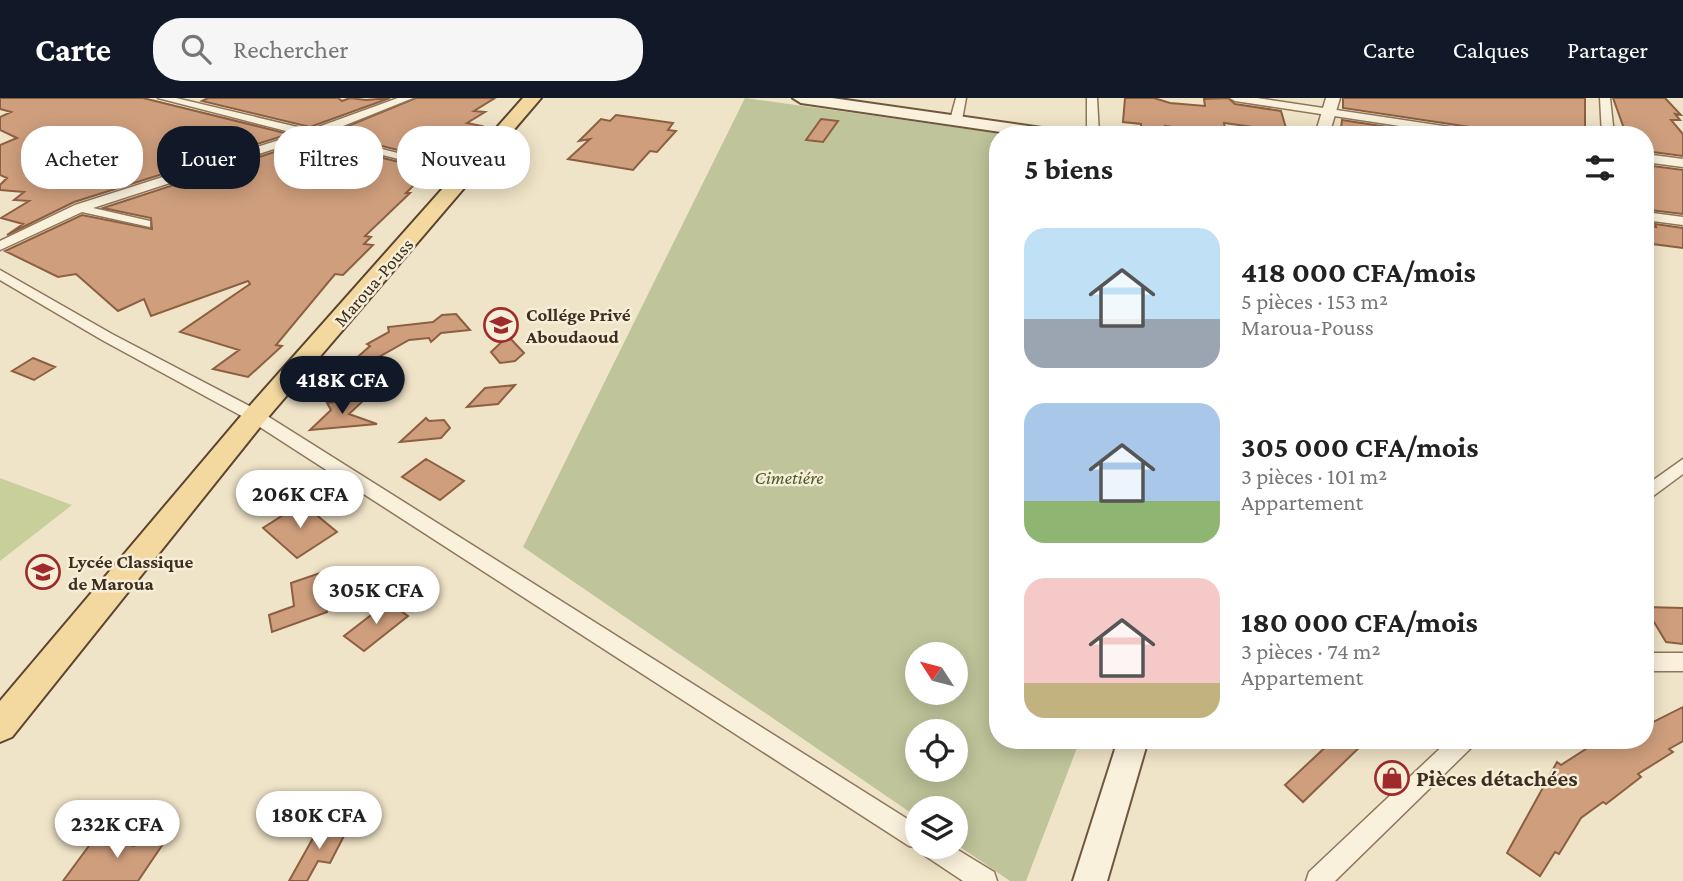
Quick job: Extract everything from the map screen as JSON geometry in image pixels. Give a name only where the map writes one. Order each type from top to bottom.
[{"type":"main road","name":"Maroua-Pouss","points":[[509,126],[533,98]]},
{"type":"main road","points":[[801,98],[867,103],[996,126]]},
{"type":"main road","name":"Maroua-Pouss","points":[[0,726],[255,416],[456,189]]},
{"type":"main road","points":[[1090,881],[1130,749]]},
{"type":"street","points":[[163,98],[274,127]]},
{"type":"street","points":[[331,126],[408,98]]},
{"type":"street","points":[[956,120],[961,98]]},
{"type":"street","points":[[1093,98],[1093,126]]},
{"type":"street","points":[[1235,98],[1297,103],[1329,113],[1420,126]]},
{"type":"street","points":[[1325,126],[1333,98]]},
{"type":"street","points":[[1605,98],[1607,126]]},
{"type":"street","points":[[0,246],[79,208],[274,145]]},
{"type":"street","points":[[1654,159],[1683,163]]},
{"type":"street","points":[[79,208],[145,224]]},
{"type":"street","points":[[1654,217],[1683,221]]},
{"type":"street","points":[[0,274],[107,337],[255,416],[905,830]]},
{"type":"street","points":[[1654,489],[1683,465]]},
{"type":"street","points":[[1654,662],[1683,662]]},
{"type":"street","points":[[1318,881],[1455,749]]},
{"type":"street","points":[[951,859],[985,881]]},
{"type":"green space","name":"Cimetiére","points":[[745,98],[989,132],[989,749],[1077,749],[1026,881],[1010,881],[968,852],[968,796],[905,796],[905,809],[523,547]]},
{"type":"green space","points":[[0,478],[72,505],[0,561]]},
{"type":"building","points":[[0,98],[143,98],[257,126],[157,126],[157,176],[143,180],[143,126],[21,126],[21,189],[115,189],[74,202],[7,235],[23,224],[1,218],[29,201],[14,200],[24,192],[0,190],[0,185],[7,178],[0,175],[0,145],[17,138],[0,130],[0,117],[11,112],[0,109]]},
{"type":"building","points":[[208,98],[338,98],[342,101],[350,98],[390,98],[313,126],[202,101]]},
{"type":"building","points":[[416,98],[495,98],[474,111],[485,112],[467,123],[482,126],[397,126],[397,150],[383,146],[383,126],[348,126]]},
{"type":"building","points":[[1125,98],[1154,98],[1170,103],[1205,106],[1204,99],[1228,98],[1235,104],[1281,111],[1285,126],[1224,123],[1224,126],[1141,126],[1123,122]]},
{"type":"building","points":[[1343,98],[1585,98],[1585,126],[1463,126],[1343,108]]},
{"type":"building","points":[[1613,98],[1665,98],[1681,115],[1675,114],[1680,120],[1671,120],[1683,134],[1683,156],[1654,152],[1654,126],[1623,126]]},
{"type":"building","points":[[616,115],[673,123],[668,130],[676,131],[657,152],[650,151],[633,170],[568,159],[590,139],[579,141],[601,119],[610,121]]},
{"type":"building","points":[[821,119],[838,121],[823,142],[806,140]]},
{"type":"building","points":[[1342,120],[1381,126],[1341,126]]},
{"type":"building","points":[[260,127],[274,130],[274,139],[260,143]]},
{"type":"building","points":[[274,152],[274,189],[383,189],[383,158],[397,162],[397,189],[410,189],[406,193],[410,193],[365,236],[371,237],[364,244],[373,245],[343,275],[335,274],[276,345],[282,346],[248,377],[213,369],[239,350],[180,332],[250,284],[248,281],[151,316],[144,299],[118,311],[76,274],[58,277],[5,251],[82,215],[152,229],[151,218],[103,208],[161,189],[260,189],[260,157]]},
{"type":"building","points":[[1654,166],[1683,170],[1683,214],[1654,210]]},
{"type":"building","points":[[1655,224],[1683,228],[1683,248],[1654,244]]},
{"type":"building","points":[[456,314],[470,330],[441,333],[431,342],[429,338],[409,340],[379,357],[389,366],[360,368],[349,375],[343,370],[370,346],[367,344],[389,332],[388,327],[433,322],[442,315]]},
{"type":"building","points":[[508,336],[524,353],[515,361],[500,363],[491,352]]},
{"type":"building","points":[[33,358],[55,367],[34,380],[12,371]]},
{"type":"building","points":[[515,385],[498,404],[467,407],[485,388]]},
{"type":"building","points":[[366,398],[349,414],[377,424],[310,430],[331,410],[327,403]]},
{"type":"building","points":[[426,418],[429,421],[444,420],[450,428],[441,438],[400,442]]},
{"type":"building","points":[[426,459],[464,481],[440,500],[402,477]]},
{"type":"building","points":[[302,503],[337,532],[297,558],[263,528]]},
{"type":"building","points":[[320,573],[327,612],[272,632],[269,615],[294,606],[291,583]]},
{"type":"building","points":[[388,602],[408,616],[364,651],[344,636]]},
{"type":"building","points":[[1654,607],[1683,608],[1683,644],[1666,642],[1654,622]]},
{"type":"building","points":[[1683,707],[1683,741],[1669,749],[1673,752],[1638,774],[1641,777],[1606,804],[1603,802],[1581,818],[1559,854],[1555,852],[1540,876],[1507,853],[1557,762],[1561,765],[1586,749],[1654,749],[1654,722]]},
{"type":"building","points":[[1323,749],[1358,749],[1303,802],[1285,785]]},
{"type":"building","points":[[322,822],[347,830],[330,863],[318,861],[307,881],[289,881]]},
{"type":"building","points":[[144,831],[169,835],[138,881],[63,881],[94,839],[134,846]]},
{"type":"place","name":"Collége Privé Aboudaoud","points":[[501,325]]},
{"type":"place","name":"Lycée Classique de Maroua","points":[[43,572]]},
{"type":"place","name":"Pièces détachées","points":[[1392,778]]}]
